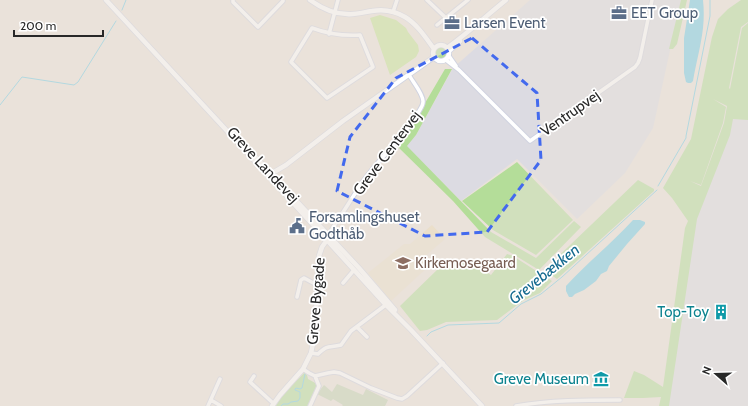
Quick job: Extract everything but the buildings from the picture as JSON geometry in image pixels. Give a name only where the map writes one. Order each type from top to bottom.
[{"type":"street","name":"Greve Landevej","points":[[106,0],[328,239],[354,270],[409,326],[442,364],[482,406]]},
{"type":"street","points":[[233,0],[258,27],[283,0]]},
{"type":"street","points":[[310,0],[326,10],[341,14],[354,14],[377,10],[399,14],[410,21],[436,47]]},
{"type":"street","points":[[330,34],[338,0]]},
{"type":"street","points":[[393,12],[397,0]]},
{"type":"street","points":[[427,0],[446,18]]},
{"type":"street","points":[[437,25],[468,0]]},
{"type":"street","points":[[436,47],[433,54],[435,58],[441,62],[470,31],[506,0]]},
{"type":"street","name":"Ventrupvej","points":[[448,54],[460,70],[530,142],[635,67],[640,58],[652,0]]},
{"type":"street","points":[[312,28],[330,34],[340,36],[360,35],[372,67],[327,98],[291,62],[312,28]]},
{"type":"street","points":[[436,47],[443,45],[448,54]]},
{"type":"street","points":[[271,177],[343,121],[435,58]]},
{"type":"street","name":"Greve Centervej","points":[[332,229],[364,180],[412,124],[422,105],[422,95],[409,75]]},
{"type":"street","name":"Greve Landevej","points":[[328,239],[359,268],[387,304]]},
{"type":"street","name":"Greve Bygade","points":[[254,376],[250,382],[273,405],[303,369],[311,353],[315,334],[320,254],[328,239]]},
{"type":"street","points":[[343,283],[354,270]]},
{"type":"street","points":[[297,297],[301,280],[304,278],[317,285]]},
{"type":"street","points":[[311,353],[318,354],[324,348],[341,345],[351,331],[387,304]]},
{"type":"street","points":[[357,327],[367,337]]},
{"type":"street","points":[[315,376],[328,372],[340,373],[371,388],[402,399],[442,364]]},
{"type":"street","points":[[303,369],[315,376],[319,386],[310,406]]},
{"type":"street","points":[[208,406],[220,379]]},
{"type":"street","points":[[211,400],[221,406]]},
{"type":"street","points":[[516,406],[569,401],[620,400]]},
{"type":"highlighted area","points":[[472,38],[537,93],[541,160],[487,232],[425,236],[337,191],[350,137],[396,78]]},
{"type":"shaded area","points":[[530,0],[681,0],[653,128],[625,173],[577,219],[517,159],[461,201],[406,146],[416,135],[453,68]]},
{"type":"shaded area","points":[[748,23],[748,406],[665,406],[692,215],[724,123],[742,28]]},
{"type":"shaded area","name":"Kirkemosegaard","points":[[432,225],[445,239],[422,259],[429,266],[391,301],[368,273],[404,244],[410,244]]},
{"type":"green space","points":[[681,0],[687,0],[677,44],[673,49],[669,49]]},
{"type":"green space","points":[[741,0],[748,0],[748,22],[741,27],[729,88],[730,89],[742,28],[748,23],[748,120],[733,119],[730,135],[697,219],[669,406],[659,406],[661,397],[624,398],[634,371],[644,375],[663,387],[685,228],[688,221],[663,188],[691,139],[712,37],[718,19],[728,9]],"holes":[[[713,99],[727,106],[724,123],[701,186],[690,181],[701,185],[723,123],[726,107]]]},
{"type":"green space","points":[[380,15],[396,20],[406,28],[418,45],[419,51],[416,57],[390,75],[370,18]]},
{"type":"green space","points":[[441,45],[448,50],[449,53],[444,60],[441,61],[434,56],[433,53],[438,46]]},
{"type":"green space","points":[[445,69],[452,69],[416,135],[407,146],[491,232],[536,258],[574,221],[581,227],[539,270],[485,237],[453,201],[396,145],[411,127]]},
{"type":"green space","points":[[517,162],[573,220],[536,255],[493,230],[462,201]]},
{"type":"green space","points":[[638,180],[654,189],[654,191],[557,279],[544,270]]},
{"type":"green space","points":[[507,254],[513,256],[552,281],[540,293],[524,300],[497,320],[446,322],[427,330],[420,331],[400,306],[447,262],[460,260],[473,263],[491,275]]},
{"type":"green space","points":[[304,373],[307,375],[308,379],[317,384],[317,389],[308,406],[276,406],[280,398]]},
{"type":"green space","points":[[337,384],[363,395],[366,389],[388,400],[385,406],[342,406],[343,405],[333,399],[331,401],[317,394],[324,385],[332,392]]},
{"type":"water","points":[[690,0],[703,0],[704,18],[693,81],[688,83],[686,82],[684,73],[684,38]]},
{"type":"water","points":[[633,220],[640,220],[645,222],[645,224],[609,266],[607,271],[601,274],[596,281],[584,290],[572,297],[569,297],[566,291],[566,286]]},
{"type":"waterway","points":[[122,10],[126,0]]},
{"type":"waterway","name":"Grevebækken","points":[[658,186],[686,138],[710,16],[710,0]]},
{"type":"waterway","points":[[0,105],[22,77],[74,85],[78,82],[116,21]]},
{"type":"waterway","name":"Grevebækken","points":[[427,336],[431,332],[448,325],[499,323],[521,304],[541,294],[562,277],[657,190]]},
{"type":"waterway","points":[[281,406],[283,404],[298,401],[300,398],[300,392],[295,389],[302,388],[305,374]]},
{"type":"place","name":"EET Group","points":[[619,13]]},
{"type":"place","name":"Larsen Event","points":[[452,23]]},
{"type":"place","name":"Forsamlingshuset Godthåb","points":[[297,226]]},
{"type":"place","name":"Kirkemosegaard","points":[[403,263]]},
{"type":"place","name":"Top-Toy","points":[[721,312]]},
{"type":"place","name":"Greve Museum","points":[[601,379]]}]
